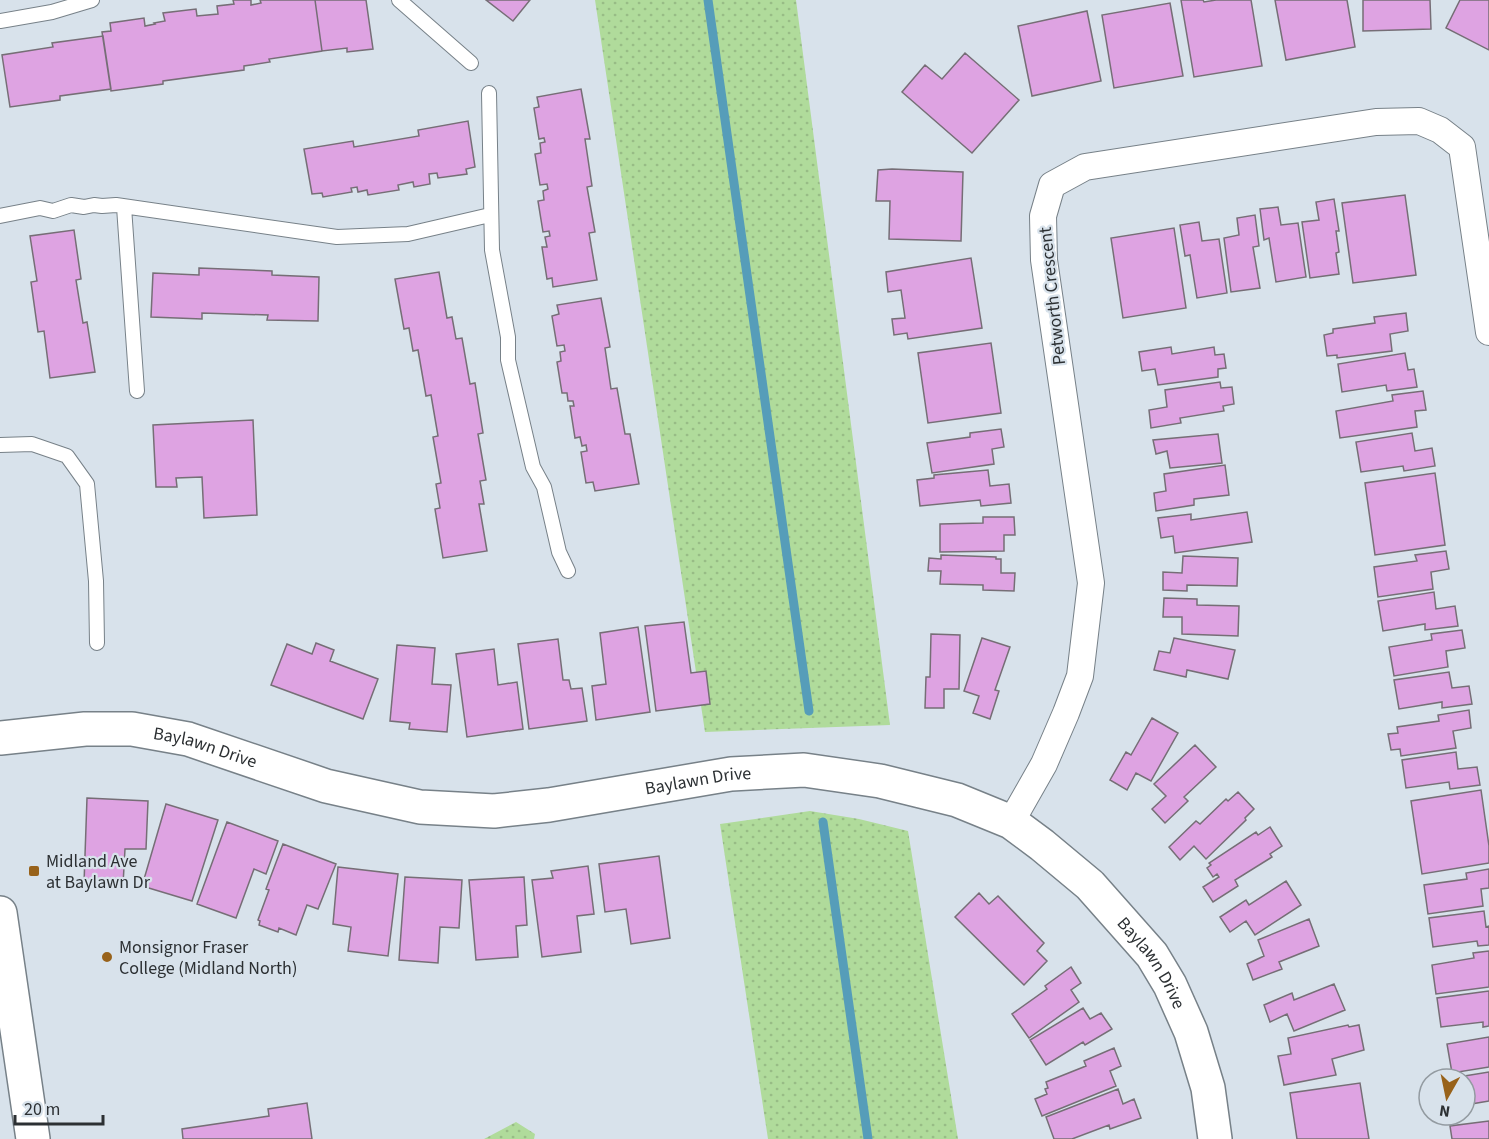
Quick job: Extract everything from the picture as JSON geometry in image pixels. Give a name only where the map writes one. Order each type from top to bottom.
[{"type":"street","name":"Petworth Crescent","points":[[1011,822],[1044,764],[1080,676],[1091,583],[1044,260],[1043,216],[1052,185],[1085,167],[1376,122],[1419,121],[1440,130],[1462,147],[1489,332]]},
{"type":"street","name":"Baylawn Drive","points":[[0,738],[85,729],[132,729],[189,739],[242,756],[281,772],[365,796],[420,807],[494,811],[549,805],[731,774],[804,770],[880,781],[957,800],[1011,822],[1042,845],[1090,885],[1152,956],[1170,986],[1191,1032],[1208,1088],[1215,1139]]},
{"type":"street","points":[[0,913],[33,1139]]},
{"type":"lane","points":[[0,21],[52,12],[92,0]]},
{"type":"lane","points":[[399,0],[471,63]]},
{"type":"lane","points":[[489,93],[492,250],[508,337],[508,360],[533,467],[544,487],[559,552],[568,571]]},
{"type":"lane","points":[[0,216],[40,208],[53,211],[71,205],[84,207],[116,205],[337,237],[408,234],[490,215]]},
{"type":"lane","points":[[124,207],[136,391]]},
{"type":"lane","points":[[0,445],[32,444],[67,456],[87,484],[96,581],[97,644]]},
{"type":"green space","points":[[595,0],[796,0],[890,725],[705,732]]},
{"type":"green space","points":[[810,811],[859,819],[908,831],[958,1139],[768,1139],[720,824]]},
{"type":"green space","points":[[516,1122],[535,1134],[534,1139],[484,1139]]},
{"type":"building","points":[[233,0],[251,0],[251,5],[261,3],[260,0],[315,0],[322,51],[269,59],[270,62],[244,66],[244,70],[111,91],[102,32],[111,31],[110,23],[144,18],[145,26],[165,21],[163,13],[196,9],[197,16],[218,14],[217,6],[234,4]]},
{"type":"building","points":[[315,0],[366,0],[373,49],[347,52],[347,48],[322,51]]},
{"type":"building","points":[[486,0],[530,0],[513,21]]},
{"type":"building","points":[[1181,0],[1203,0],[1204,2],[1251,0],[1262,66],[1194,77]]},
{"type":"building","points":[[1275,0],[1347,0],[1355,47],[1286,60]]},
{"type":"building","points":[[1363,0],[1430,0],[1431,29],[1363,31]]},
{"type":"building","points":[[1460,0],[1489,0],[1489,50],[1446,28]]},
{"type":"building","points":[[1170,3],[1183,76],[1114,88],[1102,15]]},
{"type":"building","points":[[1087,11],[1101,81],[1032,96],[1018,26]]},
{"type":"building","points":[[103,36],[111,89],[60,96],[60,100],[10,107],[2,55],[53,47],[52,43]]},
{"type":"building","points":[[965,53],[1019,100],[972,153],[902,92],[925,65],[942,79]]},
{"type":"building","points":[[581,89],[590,139],[585,139],[592,186],[587,187],[595,232],[589,233],[597,280],[553,287],[552,278],[547,279],[542,247],[547,247],[545,237],[550,236],[549,231],[543,232],[538,201],[544,200],[543,191],[548,189],[547,184],[540,185],[535,154],[541,153],[540,143],[545,142],[544,138],[539,139],[534,108],[539,107],[537,97]]},
{"type":"building","points":[[468,121],[475,167],[466,169],[467,174],[438,178],[437,173],[429,174],[430,184],[414,187],[413,182],[398,185],[399,190],[368,195],[367,190],[358,192],[357,187],[351,188],[352,192],[323,197],[322,193],[312,194],[304,149],[353,141],[354,147],[419,136],[418,130]]},
{"type":"building","points":[[878,170],[963,172],[961,241],[889,239],[890,201],[876,201]]},
{"type":"building","points":[[1405,195],[1416,275],[1353,283],[1342,203]]},
{"type":"building","points":[[1334,199],[1339,231],[1336,231],[1339,252],[1336,253],[1339,274],[1310,278],[1302,222],[1319,220],[1316,202]]},
{"type":"building","points":[[1278,207],[1281,225],[1298,223],[1306,277],[1276,282],[1269,238],[1264,240],[1260,209]]},
{"type":"building","points":[[1255,215],[1259,246],[1253,247],[1260,288],[1231,292],[1224,238],[1239,235],[1237,218]]},
{"type":"building","points":[[1199,222],[1202,241],[1219,239],[1227,293],[1197,298],[1190,255],[1185,256],[1180,225]]},
{"type":"building","points":[[1174,228],[1186,308],[1123,318],[1111,238]]},
{"type":"building","points":[[74,230],[81,279],[76,280],[83,323],[87,322],[95,372],[50,378],[44,331],[38,332],[31,282],[37,281],[30,236]]},
{"type":"building","points":[[971,258],[982,328],[908,339],[907,333],[894,335],[892,319],[905,318],[901,290],[888,292],[886,272]]},
{"type":"building","points":[[199,268],[272,271],[272,275],[319,277],[318,321],[267,320],[268,315],[202,313],[202,319],[151,317],[153,273],[199,275]]},
{"type":"building","points":[[439,272],[447,318],[452,317],[456,339],[462,338],[470,384],[475,383],[483,433],[478,434],[486,480],[480,481],[484,504],[479,504],[487,551],[443,558],[435,509],[440,508],[436,484],[441,483],[433,437],[438,436],[431,395],[426,396],[418,350],[413,351],[409,328],[404,329],[395,279]]},
{"type":"building","points":[[601,298],[610,347],[605,348],[611,389],[617,388],[625,434],[630,434],[639,484],[595,491],[593,482],[586,483],[581,452],[587,451],[586,445],[582,446],[580,437],[575,438],[570,406],[574,406],[573,401],[568,401],[567,393],[562,393],[557,362],[561,361],[560,352],[565,351],[564,345],[557,346],[552,316],[559,314],[557,305]]},
{"type":"building","points":[[1406,313],[1408,331],[1390,334],[1392,351],[1337,358],[1337,355],[1327,356],[1324,335],[1333,333],[1333,329],[1375,323],[1374,317]]},
{"type":"building","points":[[991,343],[1001,413],[928,423],[918,353]]},
{"type":"building","points":[[1171,347],[1172,354],[1214,347],[1215,355],[1224,354],[1226,368],[1218,369],[1218,377],[1158,385],[1155,369],[1142,371],[1139,352]]},
{"type":"building","points":[[1405,353],[1408,370],[1414,369],[1417,387],[1387,391],[1386,385],[1342,392],[1338,364]]},
{"type":"building","points":[[1220,382],[1221,388],[1232,387],[1234,404],[1223,406],[1224,411],[1180,418],[1181,423],[1151,428],[1149,410],[1167,407],[1165,390]]},
{"type":"building","points":[[1423,391],[1426,410],[1415,411],[1417,427],[1340,438],[1336,411],[1393,401],[1392,395]]},
{"type":"building","points":[[253,420],[257,515],[204,518],[202,477],[176,478],[177,487],[156,487],[153,425]]},
{"type":"building","points":[[1001,429],[1004,447],[992,449],[994,464],[932,473],[927,443],[970,437],[970,433]]},
{"type":"building","points":[[1412,433],[1415,451],[1432,448],[1435,466],[1404,471],[1403,466],[1361,472],[1356,442]]},
{"type":"building","points":[[1218,434],[1222,463],[1170,468],[1167,451],[1156,454],[1153,440]]},
{"type":"building","points":[[1225,465],[1229,495],[1194,499],[1194,505],[1156,511],[1154,493],[1166,491],[1164,474]]},
{"type":"building","points":[[988,470],[990,486],[1009,484],[1011,503],[981,506],[980,500],[920,506],[917,480],[934,478],[934,475]]},
{"type":"building","points":[[1435,473],[1445,545],[1375,555],[1365,483]]},
{"type":"building","points":[[1247,512],[1252,542],[1175,553],[1173,536],[1161,538],[1158,518],[1191,514],[1191,520]]},
{"type":"building","points":[[983,517],[1014,517],[1015,535],[1004,535],[1004,551],[940,552],[940,524],[983,523]]},
{"type":"building","points":[[1446,551],[1449,569],[1431,572],[1433,589],[1378,597],[1374,567],[1417,561],[1415,555]]},
{"type":"building","points":[[941,555],[1001,559],[1001,573],[1015,573],[1014,591],[983,590],[983,585],[940,584],[941,571],[928,571],[929,558],[941,559]]},
{"type":"building","points":[[1183,556],[1238,558],[1237,586],[1187,585],[1187,591],[1163,590],[1163,572],[1182,573]]},
{"type":"building","points":[[1434,592],[1436,609],[1455,606],[1458,626],[1425,630],[1425,624],[1383,631],[1378,601]]},
{"type":"building","points":[[1164,598],[1197,599],[1197,605],[1239,606],[1238,636],[1182,634],[1182,617],[1163,617]]},
{"type":"building","points":[[684,622],[691,673],[706,671],[710,704],[656,711],[645,626]]},
{"type":"building","points":[[638,627],[650,712],[596,720],[592,686],[606,684],[600,633]]},
{"type":"building","points":[[1462,630],[1465,648],[1446,651],[1448,667],[1394,676],[1389,647],[1432,640],[1431,634]]},
{"type":"building","points":[[931,634],[960,635],[959,689],[944,689],[944,708],[925,708],[926,677],[930,677]]},
{"type":"building","points":[[982,638],[1010,647],[995,690],[999,691],[990,719],[973,713],[979,696],[964,691]]},
{"type":"building","points":[[1174,638],[1235,650],[1228,679],[1187,670],[1186,677],[1154,670],[1159,651],[1170,653]]},
{"type":"building","points":[[558,639],[563,680],[569,680],[571,689],[582,688],[587,721],[529,729],[518,644]]},
{"type":"building","points":[[316,643],[334,650],[330,661],[378,679],[363,719],[271,685],[287,644],[312,654]]},
{"type":"building","points":[[397,645],[435,648],[432,684],[451,685],[447,732],[409,729],[410,723],[390,721]]},
{"type":"building","points":[[494,649],[498,685],[517,682],[523,729],[467,737],[456,654]]},
{"type":"building","points":[[1449,672],[1452,688],[1469,686],[1472,704],[1442,708],[1442,702],[1399,709],[1394,680]]},
{"type":"building","points":[[1469,710],[1471,728],[1453,731],[1456,748],[1401,756],[1400,749],[1391,750],[1388,734],[1398,733],[1397,727],[1439,721],[1438,715]]},
{"type":"building","points":[[1152,718],[1178,733],[1151,781],[1136,773],[1127,790],[1110,780],[1126,752],[1131,755]]},
{"type":"building","points":[[1195,745],[1216,767],[1184,797],[1188,801],[1165,823],[1152,809],[1166,796],[1154,784]]},
{"type":"building","points":[[1456,752],[1458,769],[1477,767],[1480,785],[1450,789],[1449,782],[1406,788],[1402,760]]},
{"type":"building","points":[[1481,790],[1489,846],[1489,863],[1422,874],[1411,801]]},
{"type":"building","points":[[1238,792],[1254,809],[1245,818],[1246,820],[1206,859],[1194,846],[1180,860],[1169,847],[1196,821],[1200,824],[1226,799],[1228,801]]},
{"type":"building","points":[[87,798],[148,801],[146,849],[125,849],[123,885],[84,884]]},
{"type":"building","points":[[166,804],[218,820],[192,901],[142,886]]},
{"type":"building","points":[[227,822],[278,841],[266,874],[254,869],[236,918],[197,904]]},
{"type":"building","points":[[1270,827],[1282,846],[1270,854],[1272,857],[1235,880],[1238,886],[1213,902],[1203,887],[1219,877],[1217,874],[1213,877],[1207,868],[1211,865],[1209,863],[1256,832],[1258,835]]},
{"type":"building","points":[[283,844],[336,864],[318,909],[307,905],[296,935],[279,928],[278,932],[259,925],[258,920],[269,890],[266,889]]},
{"type":"building","points":[[659,856],[670,938],[631,944],[626,909],[605,912],[599,864]]},
{"type":"building","points":[[588,866],[594,914],[577,916],[581,952],[542,957],[532,880],[553,878],[551,871]]},
{"type":"building","points":[[338,867],[398,874],[388,956],[348,951],[351,927],[333,924]]},
{"type":"building","points":[[1489,869],[1489,888],[1481,889],[1483,906],[1428,914],[1424,885],[1467,879],[1466,873]]},
{"type":"building","points":[[405,877],[462,880],[459,928],[440,927],[438,963],[399,960]]},
{"type":"building","points":[[524,877],[527,925],[516,926],[518,957],[476,960],[469,880]]},
{"type":"building","points":[[1286,881],[1301,905],[1255,935],[1246,921],[1230,932],[1220,917],[1246,900],[1249,905]]},
{"type":"building","points":[[979,893],[989,904],[998,896],[1044,943],[1037,951],[1047,961],[1024,985],[955,917]]},
{"type":"building","points":[[1484,911],[1486,927],[1489,926],[1489,945],[1478,946],[1477,941],[1433,947],[1429,918]]},
{"type":"building","points":[[1309,919],[1319,946],[1279,962],[1282,969],[1253,980],[1247,964],[1264,956],[1258,940]]},
{"type":"building","points":[[1489,951],[1489,987],[1436,994],[1432,965],[1474,958],[1473,953]]},
{"type":"building","points":[[1071,967],[1081,983],[1071,990],[1079,1002],[1029,1038],[1012,1014],[1047,989],[1045,986]]},
{"type":"building","points":[[1334,984],[1345,1010],[1294,1031],[1287,1014],[1270,1022],[1264,1005],[1292,993],[1294,1000]]},
{"type":"building","points":[[1489,991],[1489,1026],[1483,1027],[1483,1022],[1441,1027],[1437,998]]},
{"type":"building","points":[[1083,1008],[1090,1019],[1101,1013],[1112,1029],[1085,1045],[1083,1042],[1046,1065],[1030,1040]]},
{"type":"building","points":[[1348,1025],[1349,1027],[1359,1025],[1364,1050],[1332,1059],[1336,1075],[1284,1085],[1278,1056],[1291,1054],[1288,1038]]},
{"type":"building","points":[[1489,1037],[1489,1067],[1477,1069],[1477,1067],[1451,1067],[1447,1044]]},
{"type":"building","points":[[1114,1048],[1121,1066],[1110,1071],[1116,1086],[1042,1116],[1035,1099],[1047,1094],[1046,1082],[1086,1066],[1084,1061]]},
{"type":"building","points":[[1489,1072],[1489,1101],[1477,1103],[1477,1074]]},
{"type":"building","points":[[1360,1083],[1369,1139],[1297,1139],[1290,1093]]},
{"type":"building","points":[[1118,1089],[1123,1104],[1134,1099],[1141,1118],[1110,1129],[1109,1125],[1072,1139],[1054,1139],[1046,1117]]},
{"type":"building","points":[[307,1103],[312,1139],[183,1139],[182,1129],[269,1116],[268,1109]]},
{"type":"building","points":[[1489,1121],[1489,1139],[1452,1139],[1450,1127],[1477,1127],[1477,1123]]},
{"type":"waterway","points":[[708,0],[809,711]]},
{"type":"waterway","points":[[823,822],[868,1139]]},
{"type":"place","name":"Midland Ave at Baylawn Dr","points":[[34,871]]},
{"type":"place","name":"Monsignor Fraser College (Midland North)","points":[[107,957]]}]
